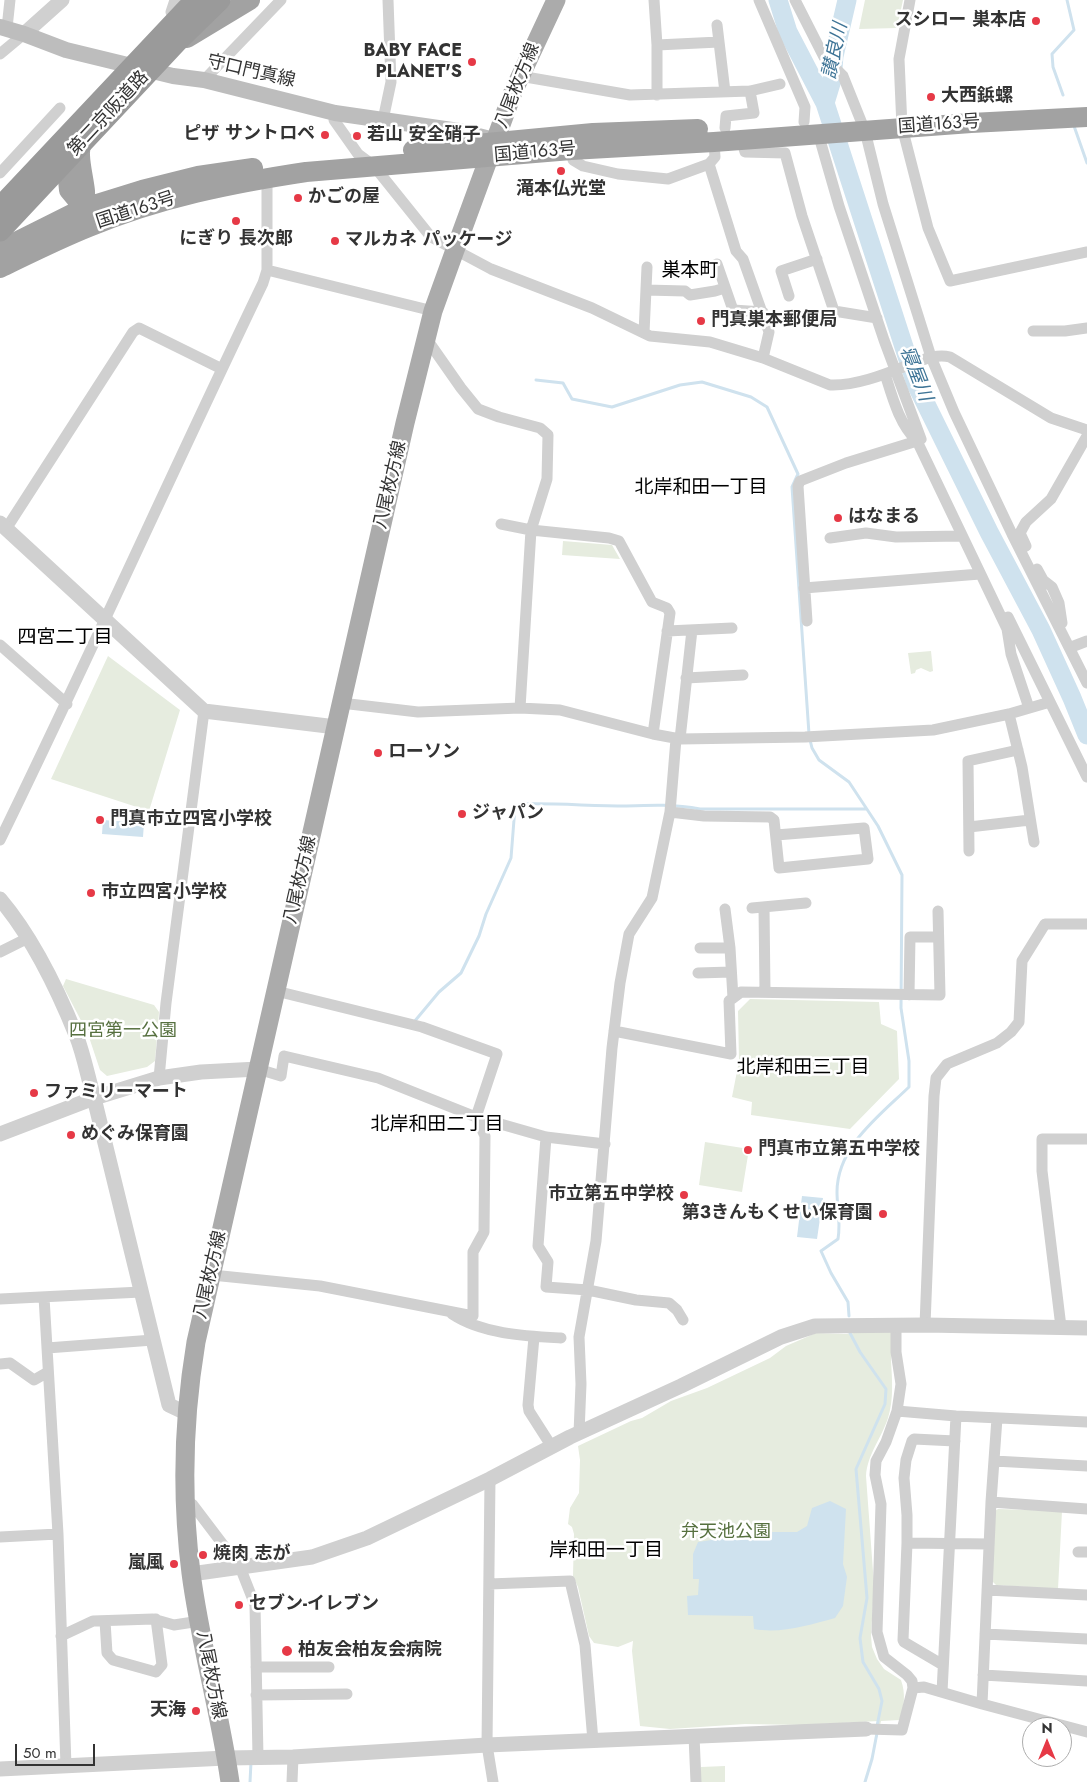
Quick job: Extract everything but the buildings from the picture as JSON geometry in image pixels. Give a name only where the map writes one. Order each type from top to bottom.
[{"type":"highway","name":"第二京阪道路","points":[[0,207],[195,0]]},
{"type":"highway","name":"第二京阪道路","points":[[0,230],[220,0]]},
{"type":"highway","points":[[132,65],[250,0]]},
{"type":"highway","points":[[87,217],[79,157],[82,137],[152,35],[176,4]]},
{"type":"highway","name":"国道163号","points":[[902,122],[1027,108],[1087,106]]},
{"type":"highway","name":"国道163号","points":[[0,250],[87,217],[267,178],[366,160],[448,138],[493,149],[571,150],[727,136],[812,125],[1087,118]]},
{"type":"highway","name":"国道163号","points":[[0,268],[87,217],[142,190],[198,176],[308,159],[366,160],[493,149],[593,133],[727,136]]},
{"type":"main road","name":"八尾枚方線","points":[[230,1782],[192,1574],[185,1499],[186,1413],[196,1342],[402,432],[433,311],[520,76],[556,0]]},
{"type":"main road","name":"守口門真線","points":[[4,28],[66,50],[172,76],[204,80],[335,113],[383,120],[448,138]]},
{"type":"street","points":[[4,28],[10,0]]},
{"type":"street","points":[[0,54],[62,0]]},
{"type":"street","points":[[204,80],[281,0]]},
{"type":"street","points":[[383,120],[391,82],[388,0]]},
{"type":"street","points":[[654,0],[657,45],[657,95]]},
{"type":"street","points":[[758,0],[812,125],[876,318],[890,372],[896,408],[911,435],[919,440],[1087,777]]},
{"type":"street","points":[[795,0],[824,57],[843,76],[861,123],[883,204],[931,357],[954,412],[1012,534],[1087,683]]},
{"type":"street","points":[[910,0],[899,59],[902,122],[928,228],[950,281],[1087,252]]},
{"type":"street","points":[[717,25],[725,92]]},
{"type":"street","points":[[657,45],[719,42]]},
{"type":"street","points":[[520,76],[630,95],[750,91],[780,84]]},
{"type":"street","points":[[571,150],[573,160],[583,166],[618,174],[668,179],[709,164],[727,136],[726,116],[754,113],[750,91]]},
{"type":"street","points":[[0,173],[60,108]]},
{"type":"street","points":[[335,113],[334,120],[431,237],[491,269],[592,308],[650,336],[710,342],[762,358],[830,384],[840,385],[890,372],[931,357],[942,355],[950,357],[970,367],[1012,396],[1051,418],[1087,430]]},
{"type":"street","points":[[727,136],[744,152],[785,153],[802,216],[834,311],[876,318]]},
{"type":"street","points":[[709,164],[736,251],[744,259],[770,332],[762,358]]},
{"type":"street","points":[[0,840],[67,704],[104,620],[263,283],[267,270],[267,178]]},
{"type":"street","points":[[789,296],[781,271],[817,259]]},
{"type":"street","points":[[717,264],[733,310],[763,312]]},
{"type":"street","points":[[644,333],[647,267]]},
{"type":"street","points":[[267,270],[433,311]]},
{"type":"street","points":[[646,290],[684,291],[690,295],[726,288]]},
{"type":"street","points":[[222,369],[139,328],[133,332],[2,529],[204,711],[336,727]]},
{"type":"street","points":[[1033,331],[1065,331],[1087,328]]},
{"type":"street","points":[[426,338],[461,388],[478,408],[499,417],[540,428],[548,435],[548,478],[531,530],[520,708]]},
{"type":"street","points":[[1062,623],[1059,603],[1052,587],[1043,580],[1020,533],[1026,522],[1051,499],[1087,436]]},
{"type":"street","points":[[919,440],[1006,629],[1011,654],[1029,708]]},
{"type":"street","points":[[807,621],[798,486],[800,481],[846,463],[919,440]]},
{"type":"street","points":[[501,524],[531,530],[609,538],[619,541],[652,602],[667,608],[670,613],[653,734]]},
{"type":"street","points":[[830,538],[866,533],[896,537],[962,536]]},
{"type":"street","points":[[804,588],[980,574]]},
{"type":"street","points":[[1039,587],[1045,592],[1087,670]]},
{"type":"street","points":[[668,631],[732,628]]},
{"type":"street","points":[[579,1433],[581,1384],[579,1336],[596,1241],[614,1031],[629,934],[652,898],[670,812],[692,630]]},
{"type":"street","points":[[1074,646],[1087,641]]},
{"type":"street","points":[[0,645],[67,704]]},
{"type":"street","points":[[686,678],[744,674]]},
{"type":"street","points":[[341,703],[418,712],[520,708],[560,710],[678,739],[805,737],[933,730],[1009,714],[1050,702]]},
{"type":"street","points":[[159,1078],[166,1003],[204,711]]},
{"type":"street","points":[[1009,714],[1018,750],[1034,842]]},
{"type":"street","points":[[969,851],[968,761],[1018,750]]},
{"type":"street","points":[[670,812],[704,816],[770,817],[774,820],[779,868],[868,859],[864,828],[776,835]]},
{"type":"street","points":[[969,827],[1030,820]]},
{"type":"street","points":[[0,898],[28,938],[77,1037],[94,1098],[169,1405],[186,1413]]},
{"type":"street","points":[[765,992],[758,907],[806,903]]},
{"type":"street","points":[[726,909],[733,998]]},
{"type":"street","points":[[614,1031],[731,1054],[728,1001],[740,992],[940,995],[938,911]]},
{"type":"street","points":[[925,1325],[936,1078],[947,1064],[997,1043],[1011,1032],[1019,1022],[1022,961],[1045,924],[1087,924]]},
{"type":"street","points":[[904,995],[910,937],[938,937]]},
{"type":"street","points":[[0,952],[28,938]]},
{"type":"street","points":[[700,948],[730,948]]},
{"type":"street","points":[[698,973],[732,972]]},
{"type":"street","points":[[212,1275],[320,1286],[472,1316],[473,1252],[484,1232],[485,1136],[476,1116],[497,1054],[422,1028],[276,991]]},
{"type":"street","points":[[0,1134],[94,1098],[159,1078],[201,1072],[258,1069],[281,1076],[284,1056],[378,1078],[476,1116],[546,1137],[605,1144]]},
{"type":"street","points":[[546,1137],[538,1246],[548,1262],[546,1287],[588,1290],[636,1300],[669,1304],[677,1310],[683,1320]]},
{"type":"street","points":[[1061,1327],[1042,1170],[1042,1139],[1087,1139]]},
{"type":"street","points":[[0,1299],[141,1292]]},
{"type":"street","points":[[44,1297],[58,1534],[66,1766]]},
{"type":"street","points":[[446,1311],[464,1323],[493,1330],[534,1337],[561,1338]]},
{"type":"street","points":[[192,1574],[312,1557],[368,1538],[490,1479],[552,1446],[781,1337],[815,1326],[925,1325],[1087,1328]]},
{"type":"street","points":[[0,1769],[226,1758],[293,1757],[487,1745],[694,1736],[866,1729],[902,1730],[913,1688],[912,1681],[884,1657],[877,1632],[881,1504],[875,1475],[876,1461],[886,1442],[897,1411],[902,1384],[896,1352],[896,1326]]},
{"type":"street","points":[[534,1337],[528,1405],[552,1446]]},
{"type":"street","points":[[47,1348],[153,1340]]},
{"type":"street","points":[[0,1364],[10,1363],[34,1380],[48,1372]]},
{"type":"street","points":[[897,1411],[956,1416],[1087,1422]]},
{"type":"street","points":[[942,1692],[956,1416]]},
{"type":"street","points":[[982,1704],[990,1502],[997,1418]]},
{"type":"street","points":[[943,1665],[904,1642],[907,1515],[904,1478],[906,1460],[914,1439],[955,1441]]},
{"type":"street","points":[[994,1460],[1087,1466]]},
{"type":"street","points":[[490,1479],[487,1745],[493,1782]]},
{"type":"street","points":[[185,1499],[193,1505],[240,1567],[255,1604],[258,1757]]},
{"type":"street","points":[[990,1502],[1087,1509]]},
{"type":"street","points":[[0,1537],[58,1534]]},
{"type":"street","points":[[907,1543],[989,1544]]},
{"type":"street","points":[[489,1584],[570,1581],[585,1645],[593,1741]]},
{"type":"street","points":[[987,1590],[1087,1594]]},
{"type":"street","points":[[61,1636],[94,1621],[156,1619],[174,1625],[200,1621]]},
{"type":"street","points":[[106,1621],[106,1653],[113,1660],[156,1672],[162,1665],[156,1619]]},
{"type":"street","points":[[985,1634],[1087,1639]]},
{"type":"street","points":[[256,1667],[329,1666]]},
{"type":"street","points":[[983,1675],[1087,1681]]},
{"type":"street","points":[[913,1688],[924,1687],[1087,1732]]},
{"type":"street","points":[[256,1695],[347,1694]]},
{"type":"street","points":[[694,1736],[696,1782]]},
{"type":"street","points":[[292,1782],[293,1757]]},
{"type":"green space","points":[[865,0],[903,0],[897,28],[859,29]]},
{"type":"green space","points":[[563,541],[612,545],[620,559],[562,555]]},
{"type":"green space","points":[[931,651],[933,671],[930,672],[921,668],[911,674],[908,653]]},
{"type":"green space","points":[[108,656],[180,710],[149,811],[51,779]]},
{"type":"green space","name":"四宮第一公園","points":[[66,979],[154,1005],[159,1012],[155,1061],[147,1067],[107,1076],[100,1070],[88,1034],[63,986]]},
{"type":"green space","points":[[750,999],[879,1002],[881,1024],[897,1031],[899,1079],[850,1129],[751,1115],[752,1102],[732,1097],[739,1061],[738,1011]]},
{"type":"green space","points":[[705,1142],[749,1149],[742,1192],[699,1185]]},
{"type":"green space","name":"弁天池公園","points":[[868,1331],[891,1332],[892,1389],[890,1411],[869,1461],[866,1476],[874,1585],[872,1647],[884,1669],[901,1680],[904,1700],[900,1720],[881,1721],[873,1755],[879,1721],[802,1725],[745,1724],[670,1729],[640,1726],[632,1651],[633,1641],[618,1647],[594,1643],[589,1636],[578,1587],[573,1576],[574,1534],[572,1527],[568,1524],[570,1508],[579,1493],[580,1460],[578,1446],[631,1421],[642,1418],[671,1401],[707,1388],[770,1358],[786,1346],[816,1333],[846,1334]]},
{"type":"green space","points":[[998,1509],[1062,1511],[1058,1589],[996,1585],[992,1581],[995,1511]]},
{"type":"green space","points":[[725,1766],[725,1782],[701,1782],[701,1767]]},
{"type":"water","points":[[103,820],[144,823],[143,837],[102,834]]},
{"type":"water","points":[[802,1196],[823,1198],[817,1239],[797,1237]]},
{"type":"water","points":[[830,1501],[846,1509],[843,1564],[847,1577],[843,1606],[835,1618],[795,1628],[764,1630],[754,1629],[753,1616],[688,1615],[687,1596],[698,1595],[699,1579],[693,1579],[693,1554],[698,1542],[765,1532],[797,1532],[807,1526],[812,1508]]},
{"type":"waterway","name":"寝屋川","points":[[778,0],[788,32],[825,103],[916,384],[989,532],[1041,630],[1087,735]]},
{"type":"waterway","name":"讃良川","points":[[825,103],[832,80],[834,56],[847,0]]},
{"type":"waterway","points":[[1063,95],[1053,67],[1052,54],[1074,30],[1067,0]]},
{"type":"waterway","points":[[1074,126],[1087,163]]},
{"type":"waterway","points":[[536,380],[563,383],[572,399],[612,407],[680,385],[702,382],[751,397],[767,407],[798,474],[792,487],[809,734]]},
{"type":"waterway","points":[[810,740],[819,760],[849,782],[878,826],[902,875],[901,1008],[909,1061],[909,1087],[873,1121],[852,1147],[844,1161],[839,1176],[837,1192],[838,1239],[821,1251],[848,1302],[849,1316]]},
{"type":"waterway","points":[[414,1022],[439,992],[461,973],[479,936],[486,914],[511,858],[515,807],[521,804],[663,805],[700,809],[866,809]]},
{"type":"waterway","points":[[850,1333],[860,1352],[886,1389],[885,1404],[856,1469],[867,1598],[860,1638],[863,1662],[879,1689],[882,1701],[877,1726]]},
{"type":"waterway","points":[[865,1782],[877,1733]]},
{"type":"waterway","points":[[250,1782],[251,1762]]},
{"type":"place","name":"スシロー 巣本店","points":[[1036,21]]},
{"type":"place","name":"BABY FACE PLANET'S","points":[[472,62]]},
{"type":"place","name":"大西鋲螺","points":[[931,97]]},
{"type":"place","name":"ピザ サントロペ","points":[[325,135]]},
{"type":"place","name":"若山 安全硝子","points":[[357,136]]},
{"type":"place","name":"滝本仏光堂","points":[[561,171]]},
{"type":"place","name":"かごの屋","points":[[298,198]]},
{"type":"place","name":"にぎり 長次郎","points":[[236,221]]},
{"type":"place","name":"マルカネ パッケージ","points":[[335,241]]},
{"type":"place","name":"門真巣本郵便局","points":[[701,321]]},
{"type":"place","name":"はなまる","points":[[838,518]]},
{"type":"place","name":"ローソン","points":[[378,753]]},
{"type":"place","name":"ジャパン","points":[[462,814]]},
{"type":"place","name":"門真市立四宮小学校","points":[[100,820]]},
{"type":"place","name":"市立四宮小学校","points":[[91,893]]},
{"type":"place","name":"ファミリーマート","points":[[34,1093]]},
{"type":"place","name":"めぐみ保育園","points":[[71,1135]]},
{"type":"place","name":"門真市立第五中学校","points":[[748,1150]]},
{"type":"place","name":"市立第五中学校","points":[[684,1195]]},
{"type":"place","name":"第３きんもくせい保育園","points":[[883,1214]]},
{"type":"place","name":"焼肉 志が","points":[[203,1555]]},
{"type":"place","name":"嵐風","points":[[174,1564]]},
{"type":"place","name":"セブン-イレブン","points":[[239,1605]]},
{"type":"place","name":"柏友会柏友会病院","points":[[287,1651]]},
{"type":"place","name":"天海","points":[[196,1711]]},
{"type":"district","name":"巣本町","points":[[690,271]]},
{"type":"district","name":"北岸和田一丁目","points":[[701,488]]},
{"type":"district","name":"四宮二丁目","points":[[65,638]]},
{"type":"district","name":"北岸和田三丁目","points":[[803,1068]]},
{"type":"district","name":"北岸和田二丁目","points":[[437,1125]]},
{"type":"district","name":"岸和田一丁目","points":[[606,1551]]}]
